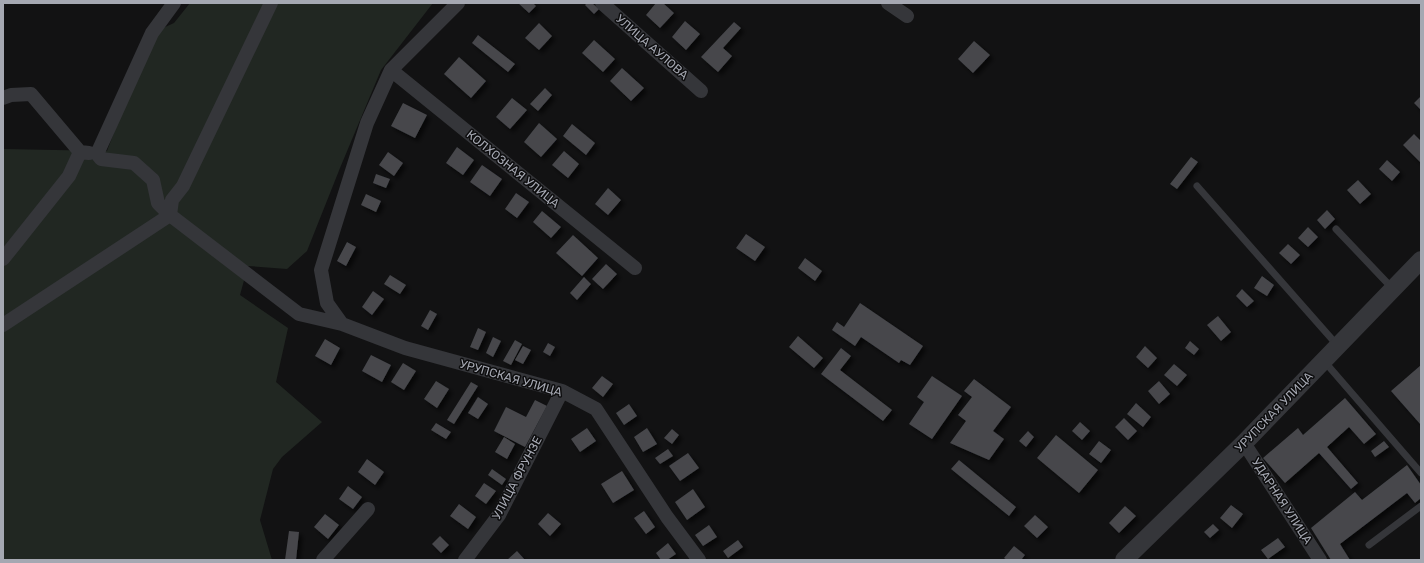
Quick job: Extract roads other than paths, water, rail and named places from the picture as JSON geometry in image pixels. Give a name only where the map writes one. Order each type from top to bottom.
[{"type":"street","points":[[97,154],[152,33],[174,3]]},
{"type":"street","points":[[3,325],[170,214],[172,200],[183,186],[271,3]]},
{"type":"street","points":[[342,324],[327,303],[321,270],[367,123],[391,70],[458,3]]},
{"type":"street","name":"УЛИЦА АУЛОВА","points":[[602,3],[701,91]]},
{"type":"street","points":[[888,3],[907,16]]},
{"type":"street","name":"КОЛХОЗНАЯ УЛИЦА","points":[[391,70],[635,268]]},
{"type":"street","points":[[3,98],[11,95],[31,94],[80,152],[69,176],[3,258]]},
{"type":"street","name":"УРУПСКАЯ УЛИЦА","points":[[80,152],[97,154],[101,159],[134,163],[153,180],[158,203],[170,214],[299,314],[342,324],[405,348],[562,392],[596,409],[667,517],[699,560]]},
{"type":"street","name":"УРУПСКАЯ УЛИЦА","points":[[1124,560],[1244,443],[1421,260]]},
{"type":"street","name":"УЛИЦА ФРУНЗЕ","points":[[465,560],[499,515],[562,392]]},
{"type":"street","name":"УДАРНАЯ УЛИЦА","points":[[1244,443],[1320,560]]},
{"type":"street","points":[[323,560],[368,509]]},
{"type":"lane","points":[[1196,186],[1338,346]]},
{"type":"lane","points":[[1336,229],[1393,289]]},
{"type":"lane","points":[[1324,361],[1421,473]]},
{"type":"lane","points":[[1369,546],[1421,506]]}]
